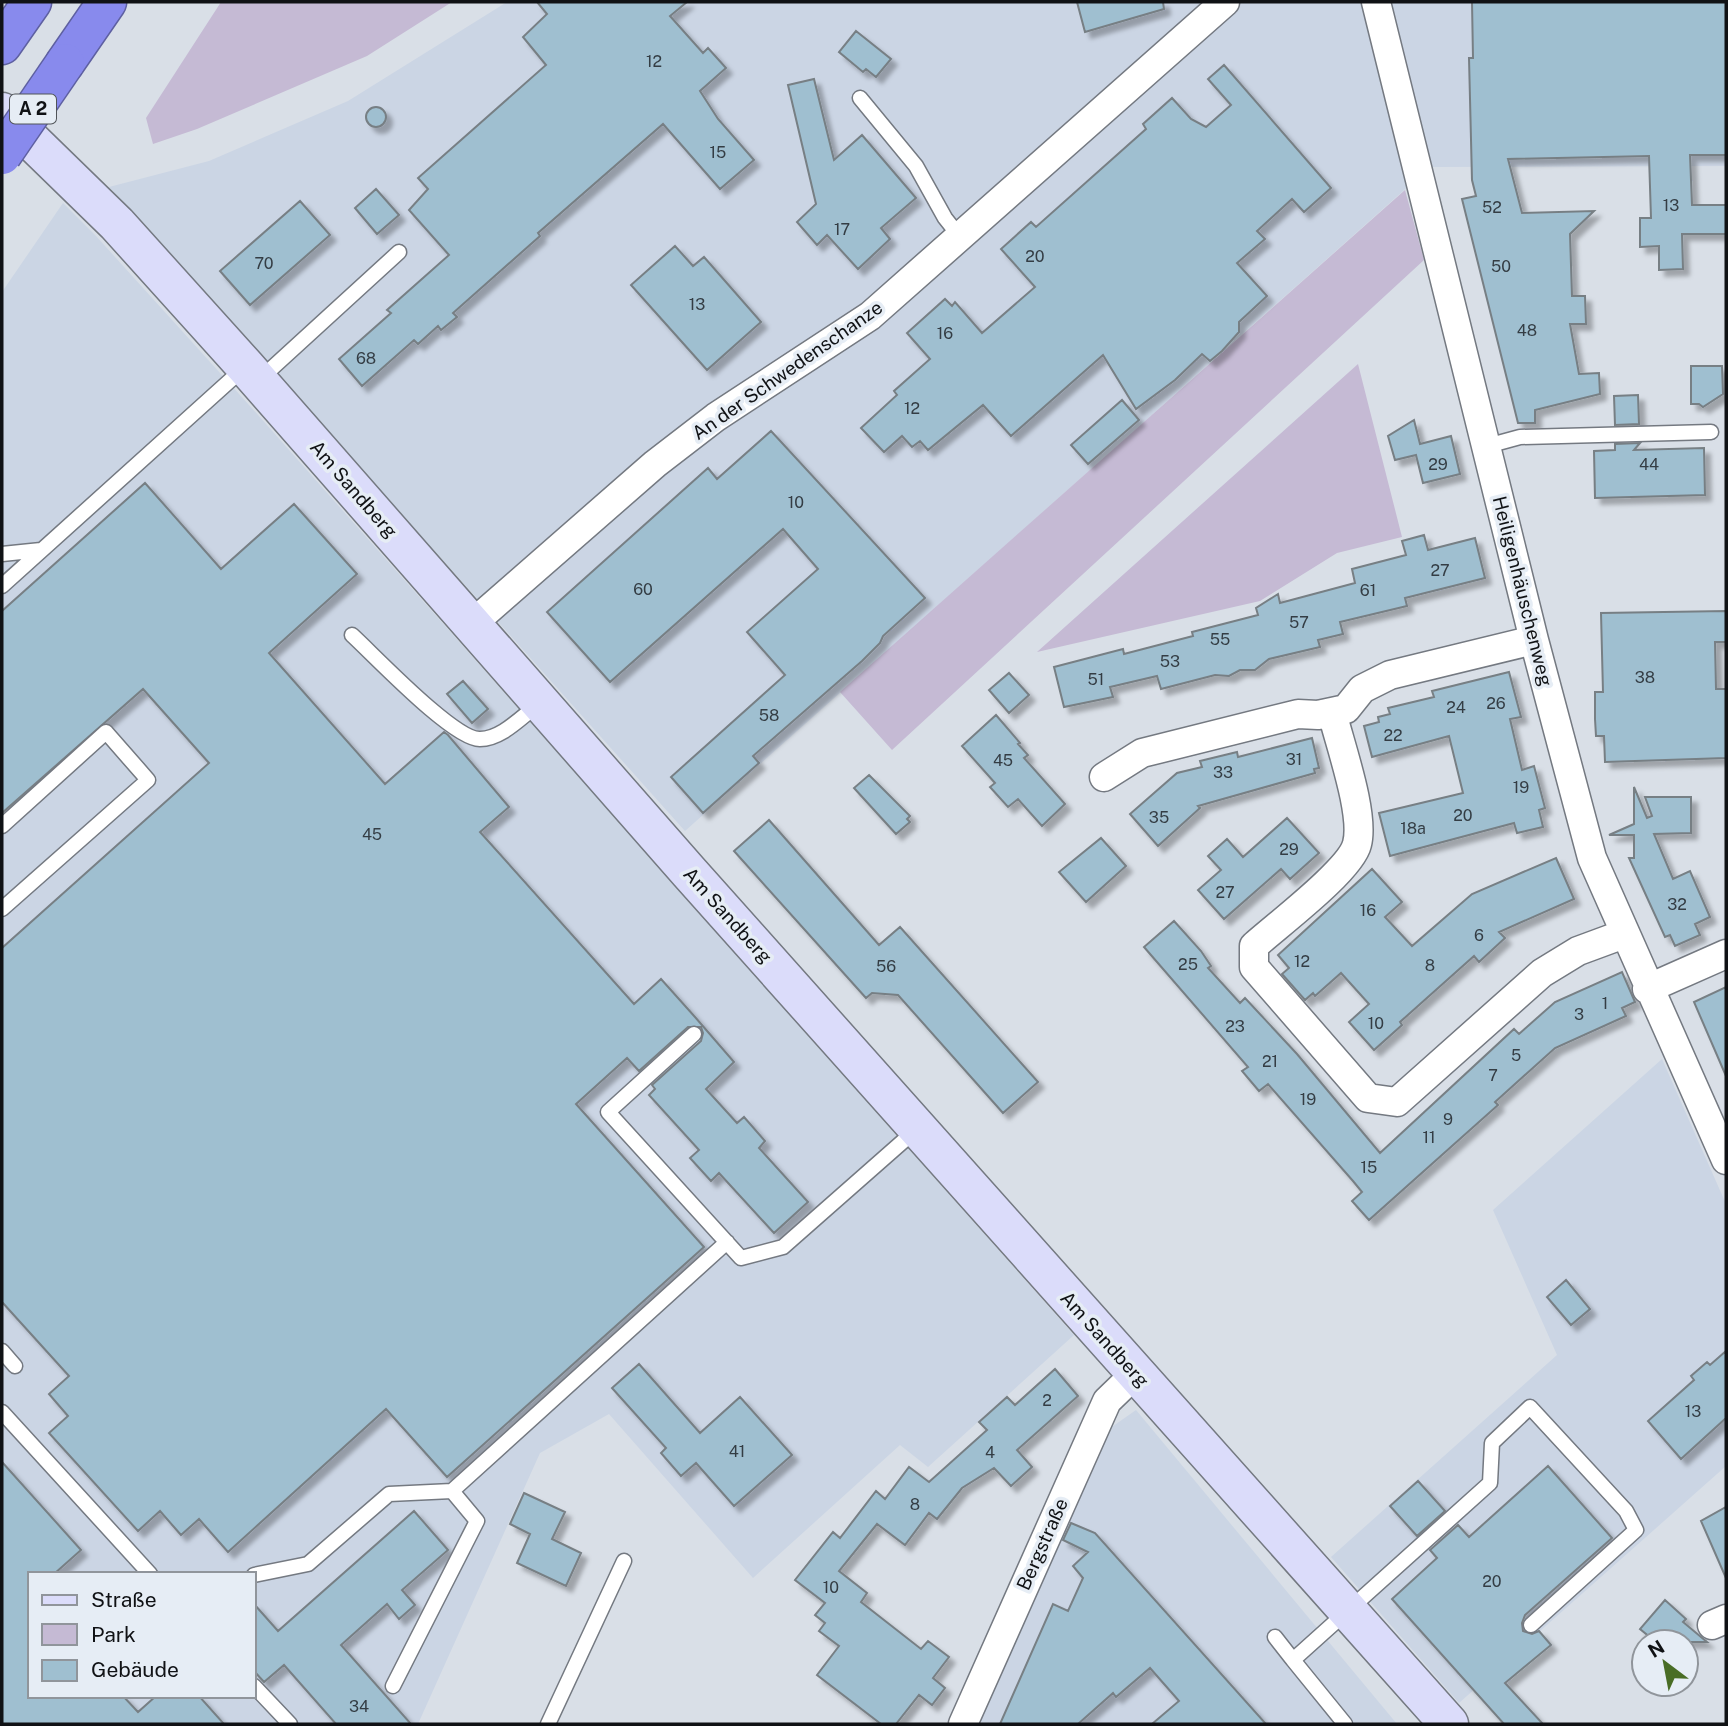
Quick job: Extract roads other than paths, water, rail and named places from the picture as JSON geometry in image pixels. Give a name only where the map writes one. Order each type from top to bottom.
[{"type":"highway","points":[[2,45],[32,2]]},
{"type":"highway","name":"A 2","points":[[2,155],[107,2]]},
{"type":"main road","name":"Am Sandberg","points":[[2,112],[117,224],[252,374],[1449,1724]]},
{"type":"street","name":"An der Schwedenschanze","points":[[472,624],[655,464],[716,417],[870,316],[1225,2]]},
{"type":"street","name":"Heiligenhäuschenweg","points":[[1376,2],[1534,640],[1592,859],[1647,989],[1726,1160]]},
{"type":"street","points":[[1104,777],[1142,753],[1298,714],[1346,709],[1362,690],[1390,675],[1534,640]]},
{"type":"street","points":[[1332,712],[1359,822],[1357,846],[1344,866],[1254,946],[1254,967],[1368,1098],[1397,1102],[1542,973],[1578,951],[1624,934]]},
{"type":"street","points":[[1647,989],[1726,954]]},
{"type":"street","name":"Bergstraße","points":[[964,1724],[1107,1401],[1136,1373]]},
{"type":"lane","points":[[860,99],[916,166],[945,218],[960,237]]},
{"type":"lane","points":[[2,586],[41,550],[398,252]]},
{"type":"lane","points":[[1487,446],[1520,437],[1711,432]]},
{"type":"lane","points":[[2,554],[41,550]]},
{"type":"lane","points":[[352,635],[440,718],[463,734],[479,739],[501,733],[541,702]]},
{"type":"lane","points":[[2,826],[106,732],[149,780],[2,909]]},
{"type":"lane","points":[[694,1034],[608,1112],[741,1258],[783,1247],[918,1128]]},
{"type":"lane","points":[[256,1574],[308,1564],[389,1494],[452,1491],[727,1242]]},
{"type":"lane","points":[[2,1351],[15,1366]]},
{"type":"lane","points":[[1293,1660],[1490,1483],[1492,1443],[1530,1407],[1626,1511],[1636,1530],[1531,1625]]},
{"type":"lane","points":[[2,1412],[148,1572]]},
{"type":"lane","points":[[393,1686],[477,1521],[452,1491]]},
{"type":"lane","points":[[548,1724],[624,1561]]},
{"type":"lane","points":[[1275,1637],[1345,1724]]},
{"type":"lane","points":[[256,1688],[290,1724]]}]
